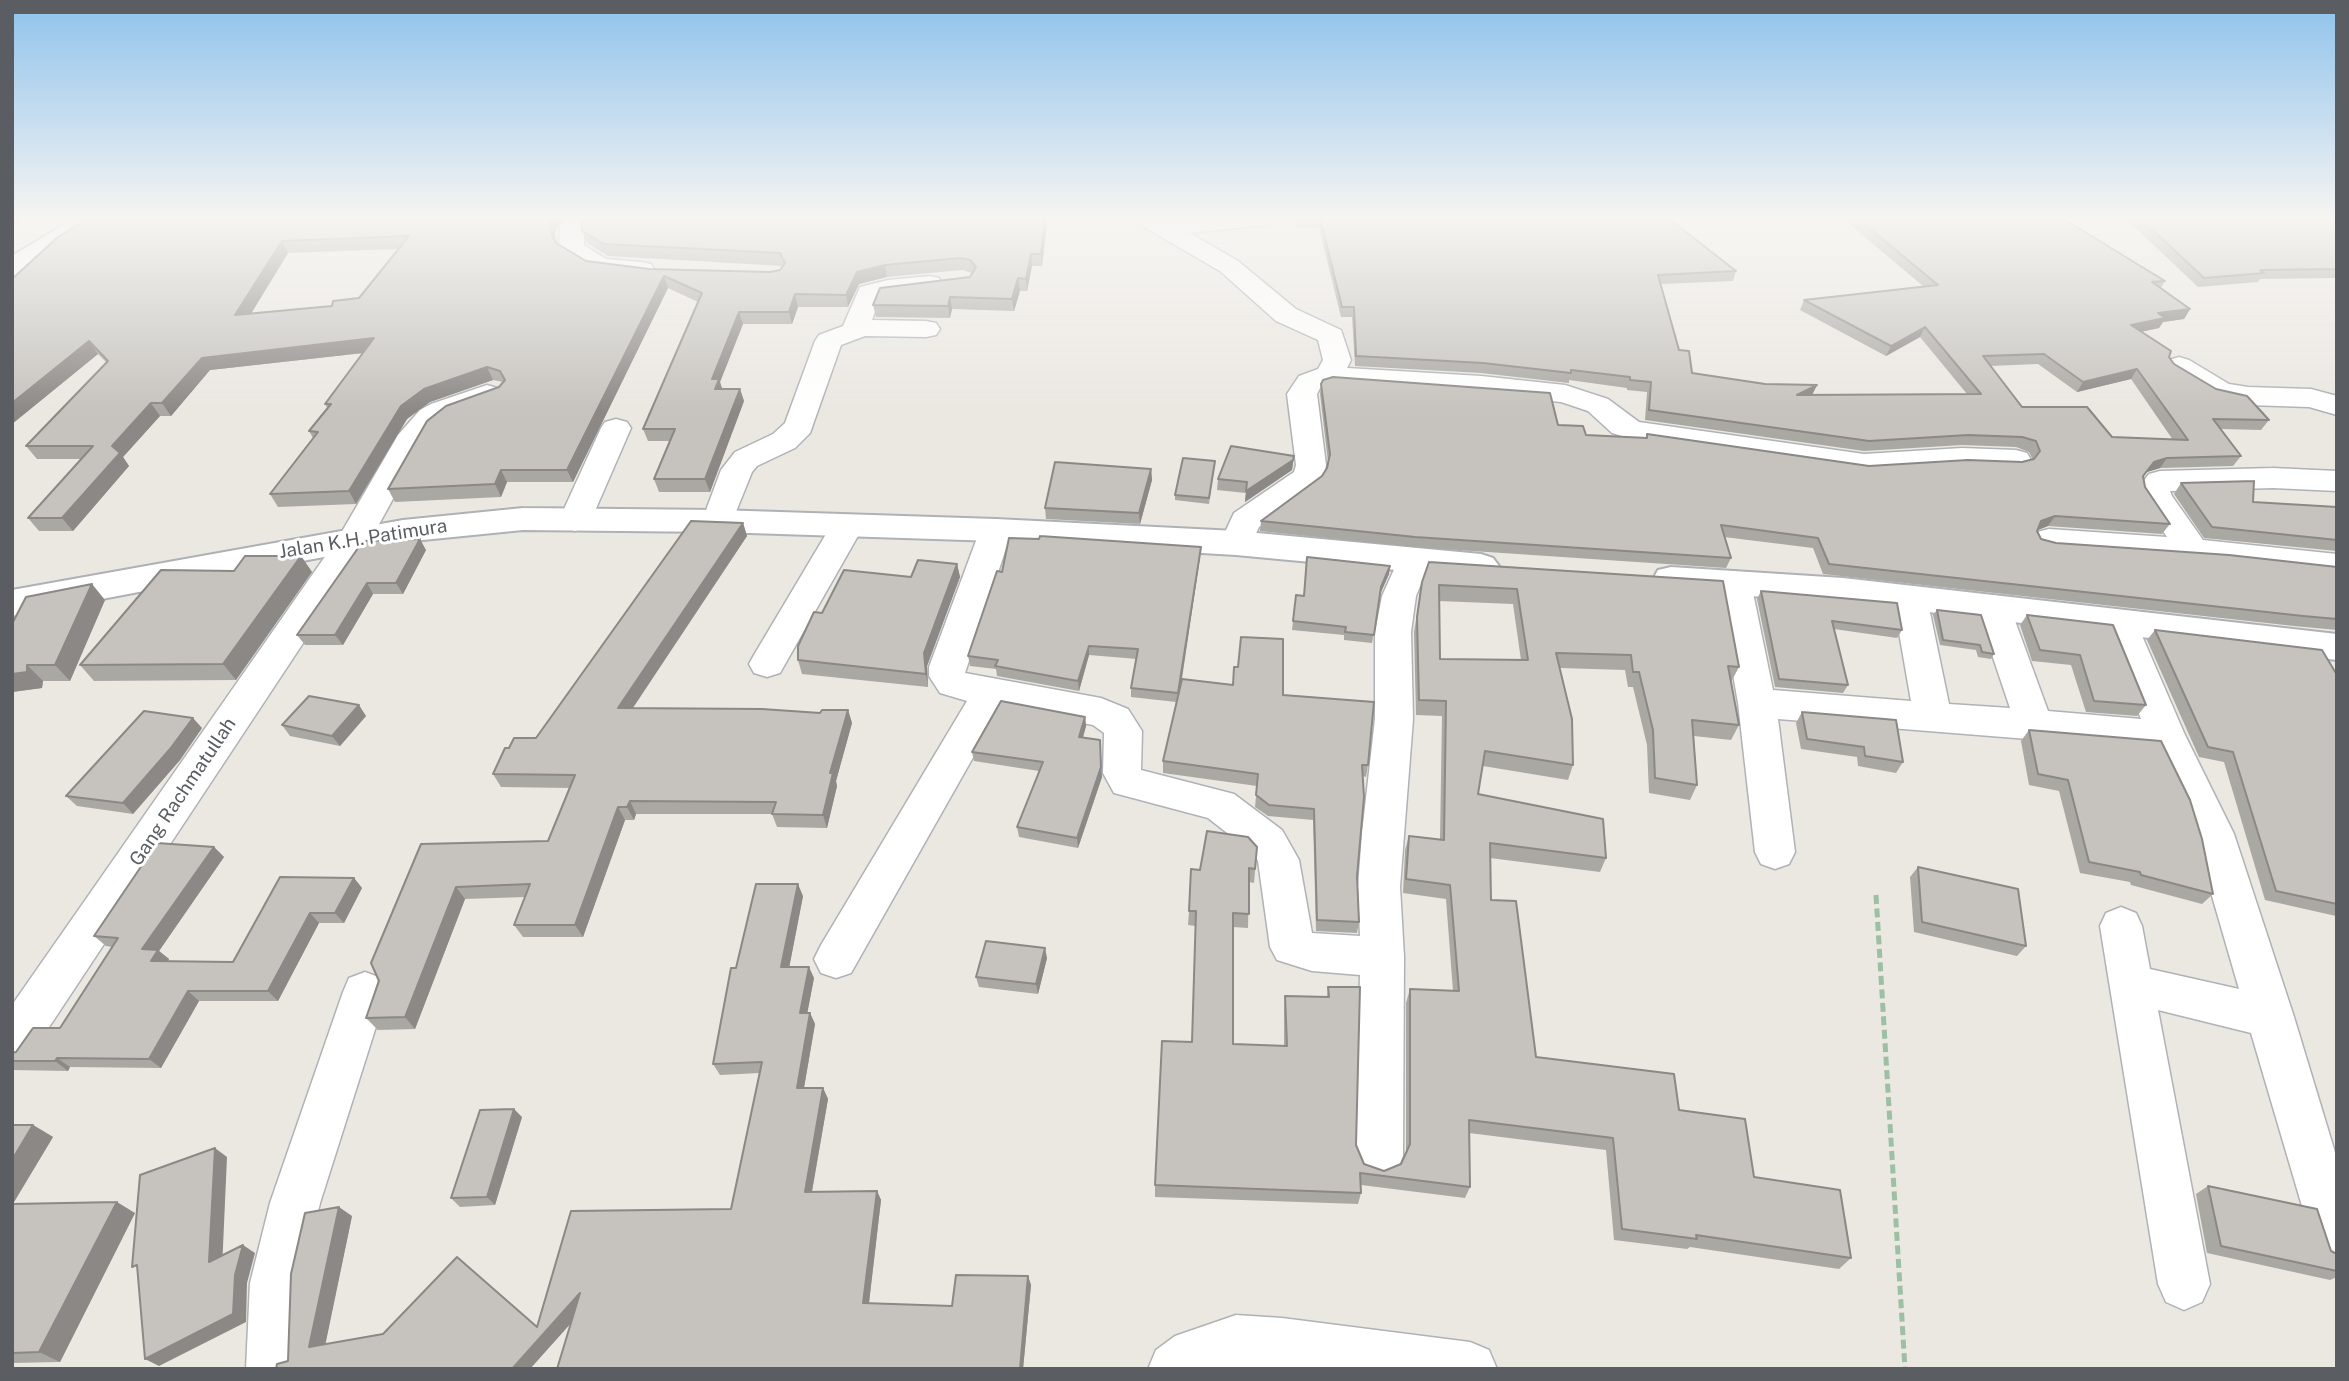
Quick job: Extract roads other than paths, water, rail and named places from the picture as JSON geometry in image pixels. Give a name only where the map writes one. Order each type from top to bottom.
[{"type":"street","points":[[855,329],[869,293],[888,288],[945,282]]},
{"type":"street","points":[[1248,282],[1286,315],[1331,336],[1337,360],[1329,375]]},
{"type":"street","points":[[718,521],[737,470],[746,459],[793,435],[799,427],[829,341],[855,329],[926,329]]},
{"type":"street","points":[[2179,366],[2220,391],[2248,396],[2311,398],[2337,406]]},
{"type":"street","points":[[1236,543],[1240,528],[1250,516],[1296,488],[1308,477],[1311,465],[1302,394],[1309,382],[1329,375],[1481,385],[1565,394],[1598,405],[1623,427],[1635,431],[1864,464],[1962,458],[2016,460]]},
{"type":"street","name":"Gang Rachmatullah","points":[[12,1044],[355,540],[420,427],[441,410],[495,391]]},
{"type":"street","points":[[575,520],[616,428]]},
{"type":"street","points":[[2193,550],[2157,497],[2154,488],[2160,481],[2273,478],[2337,481]]},
{"type":"street","name":"Jalan K.H. Patimura","points":[[12,603],[213,564],[450,524],[523,519],[718,521],[996,530],[1236,543],[1413,562],[1519,569]]},
{"type":"street","points":[[767,664],[847,527]]},
{"type":"street","points":[[996,530],[947,667],[947,676],[953,683],[1101,712],[1115,719],[1123,731],[1122,774],[1128,782],[1220,805],[1268,842],[1278,860],[1292,947],[1312,952],[1382,957]]},
{"type":"street","points":[[2049,540],[2193,550],[2337,565]]},
{"type":"street","points":[[1379,1156],[1382,957],[1379,887],[1394,719],[1393,632],[1399,596],[1413,562]]},
{"type":"street","points":[[1638,577],[1843,590],[2337,647]]},
{"type":"street","points":[[1734,583],[1757,703],[1775,852]]},
{"type":"street","points":[[1910,598],[1933,717]]},
{"type":"street","points":[[1993,607],[2033,722]]},
{"type":"street","points":[[2121,624],[2166,735],[2214,834],[2337,1240]]},
{"type":"street","points":[[835,959],[879,888],[991,692]]},
{"type":"street","points":[[1757,703],[2033,722],[2166,735]]},
{"type":"street","points":[[2121,926],[2184,1284]]},
{"type":"street","points":[[2131,984],[2271,1017]]},
{"type":"street","points":[[273,1369],[276,1283],[295,1203],[365,992]]},
{"type":"street","points":[[1175,1369],[1194,1355],[1236,1342],[1282,1345],[1470,1369]]}]
